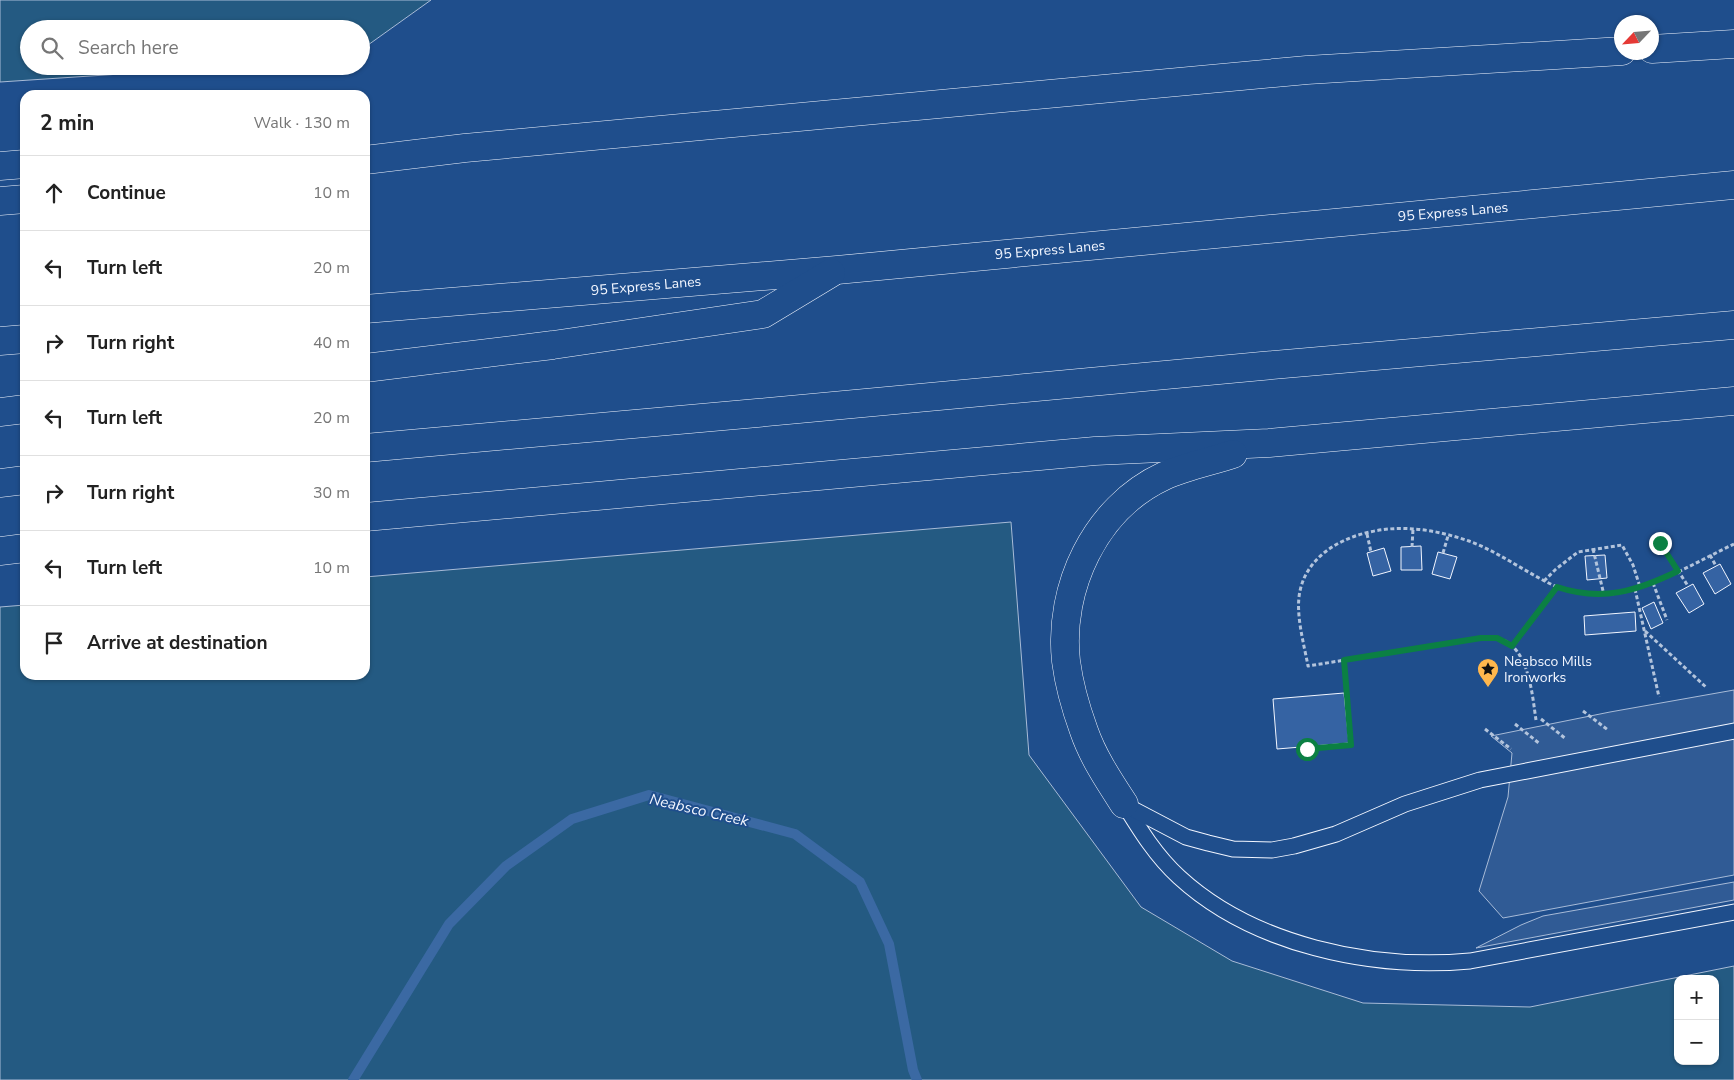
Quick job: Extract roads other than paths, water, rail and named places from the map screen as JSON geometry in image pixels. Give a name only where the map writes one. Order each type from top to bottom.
[{"type":"highway","points":[[1659,49],[1734,44]]},
{"type":"highway","points":[[370,159],[465,148],[1307,70],[1614,51]]},
{"type":"highway","points":[[370,151],[465,148]]},
{"type":"highway","points":[[0,166],[20,164]]},
{"type":"highway","name":"95 Express Lanes","points":[[370,309],[837,270],[1734,185]]},
{"type":"highway","points":[[0,201],[20,199]]},
{"type":"highway","points":[[370,367],[553,345],[763,314],[837,270]]},
{"type":"highway","points":[[370,448],[1734,325]]},
{"type":"highway","points":[[0,341],[20,339]]},
{"type":"highway","points":[[370,517],[1094,450],[1269,443],[1734,401]]},
{"type":"highway","points":[[0,412],[20,410]]},
{"type":"highway","points":[[1124,804],[1098,763],[1084,733],[1066,662],[1066,622],[1072,590],[1085,553],[1106,522],[1133,496],[1164,476],[1269,443]]},
{"type":"highway","points":[[0,483],[20,481]]},
{"type":"highway","points":[[0,551],[20,549]]},
{"type":"lane","points":[[1124,804],[1186,836],[1208,843],[1233,849],[1272,850],[1336,834],[1405,804],[1480,780],[1734,731]]},
{"type":"lane","points":[[1124,804],[1148,842],[1178,876],[1214,905],[1254,926],[1299,943],[1354,956],[1439,964],[1470,961],[1734,912]]},
{"type":"waterway","name":"Neabsco Creek","points":[[353,1080],[449,924],[506,866],[572,819],[649,795],[795,834],[860,882],[889,944],[913,1070],[917,1080]]},
{"type":"place","name":"Neabsco Mills Ironworks","points":[[1488,688]]}]
